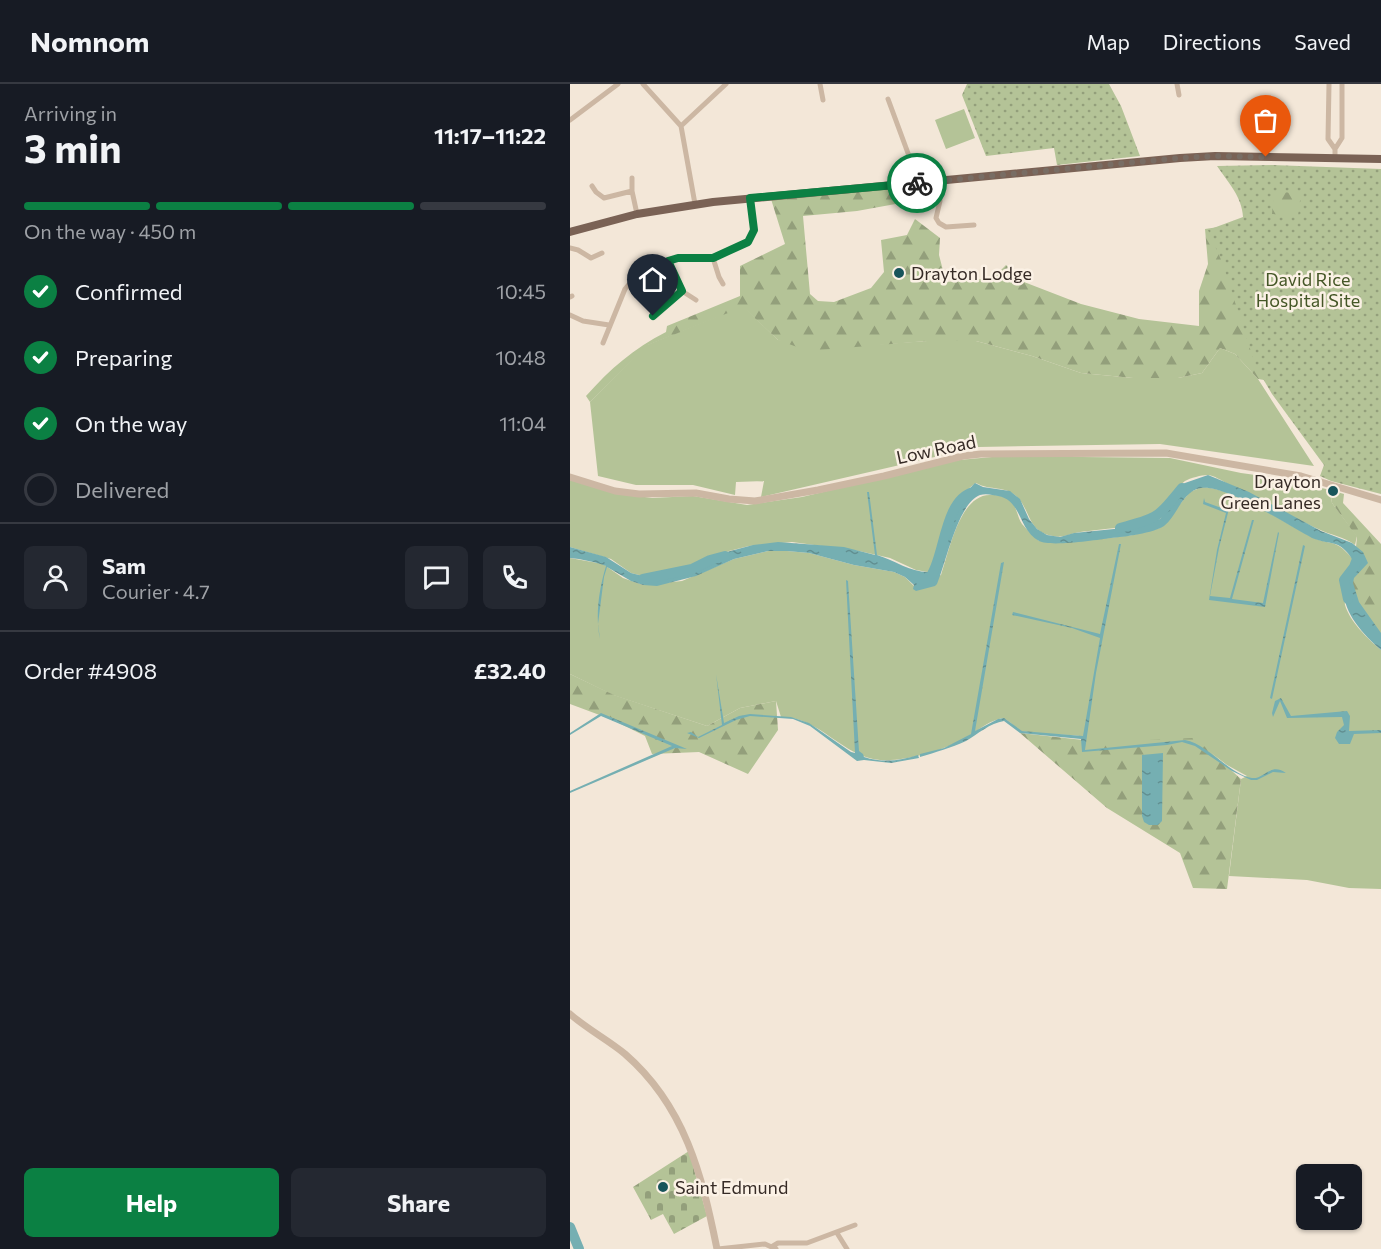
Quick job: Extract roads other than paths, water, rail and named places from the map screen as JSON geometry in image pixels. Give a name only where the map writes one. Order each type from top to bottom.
[{"type":"main road","points":[[570,232],[637,214],[695,204],[1180,158],[1335,153],[1381,159]]},
{"type":"street","points":[[570,120],[618,84]]},
{"type":"street","points":[[643,84],[681,126],[695,204]]},
{"type":"street","points":[[681,126],[726,84]]},
{"type":"street","points":[[820,84],[824,100]]},
{"type":"street","points":[[1177,84],[1177,94]]},
{"type":"street","points":[[1329,84],[1328,139],[1335,153]]},
{"type":"street","points":[[1335,153],[1342,138],[1342,84]]},
{"type":"street","points":[[888,99],[919,183]]},
{"type":"street","points":[[632,178],[637,214]]},
{"type":"street","points":[[937,182],[940,201],[936,218],[939,224],[946,227],[971,227]]},
{"type":"street","points":[[592,186],[604,198],[632,191]]},
{"type":"street","points":[[603,343],[625,289],[632,280],[648,269],[668,261],[678,258],[713,258],[748,242],[754,230],[750,198]]},
{"type":"street","points":[[570,248],[591,258],[602,253]]},
{"type":"street","points":[[713,258],[723,284]]},
{"type":"street","points":[[668,261],[682,291],[696,300]]},
{"type":"street","points":[[653,316],[682,291]]},
{"type":"street","points":[[671,301],[677,307]]},
{"type":"street","points":[[570,315],[583,321],[609,326]]},
{"type":"street","name":"Low Road","points":[[570,477],[615,491],[639,494],[696,493],[755,501],[884,476],[963,456],[1166,453],[1294,474],[1381,500]]},
{"type":"street","points":[[570,1014],[626,1055],[660,1092],[690,1146],[700,1174],[718,1249],[765,1244],[774,1247],[778,1243],[807,1243],[854,1226],[856,1233]]},
{"type":"street","points":[[837,1233],[848,1249]]},
{"type":"water","points":[[1208,475],[1249,492],[1321,531],[1352,543],[1363,552],[1368,563],[1354,578],[1353,583],[1359,602],[1381,633],[1381,650],[1354,620],[1345,602],[1344,583],[1353,561],[1345,550],[1338,545],[1312,538],[1225,492],[1201,488],[1189,494],[1169,521],[1159,528],[1131,536],[1063,543],[1039,541],[1027,530],[1012,503],[998,496],[980,495],[972,500],[959,521],[937,584],[916,591],[913,589],[914,585],[905,577],[894,572],[854,565],[809,553],[787,551],[768,551],[734,559],[696,576],[657,586],[631,581],[607,567],[598,624],[600,593],[606,566],[570,558],[570,547],[606,557],[631,573],[651,578],[690,570],[723,553],[753,545],[778,542],[844,547],[875,555],[867,492],[869,492],[877,555],[908,568],[928,572],[934,567],[942,553],[955,509],[975,483],[983,487],[1010,491],[1020,499],[1029,519],[1037,529],[1047,535],[1060,537],[1160,519],[1169,510],[1182,484]]},
{"type":"water","points":[[1204,498],[1205,502],[1227,510],[1230,505],[1210,596],[1230,598],[1252,520],[1254,520],[1232,599],[1263,603],[1279,533],[1265,607],[1209,600],[1217,550],[1226,513],[1203,504]]},
{"type":"water","points":[[1119,544],[1121,544],[1096,673],[1085,750],[1185,740],[1202,747],[1244,776],[1257,778],[1276,769],[1286,773],[1273,772],[1257,780],[1251,780],[1232,771],[1195,746],[1182,742],[1082,752],[1081,739],[1020,733],[1004,721],[989,726],[966,741],[920,757],[920,754],[944,748],[971,734],[1001,563],[1004,562],[975,731],[1004,718],[1022,731],[1083,736],[1100,638],[1072,628],[1012,615],[1013,612],[1100,634]]},
{"type":"water","points":[[1303,545],[1305,546],[1272,699],[1270,698]]},
{"type":"water","points":[[846,580],[848,581],[859,751],[864,757],[885,761],[918,755],[919,758],[891,763],[857,761],[810,726],[793,719],[750,716],[736,720],[699,738],[687,733],[691,732],[698,737],[722,725],[716,674],[724,723],[750,714],[791,717],[809,723],[855,753]]},
{"type":"water","points":[[1281,698],[1291,716],[1347,711],[1350,716],[1349,731],[1381,730],[1381,733],[1354,734],[1350,744],[1339,744],[1335,738],[1344,725],[1342,717],[1287,718],[1280,701],[1273,717],[1275,701]]},
{"type":"water","points":[[601,713],[687,749],[675,748],[570,793],[570,791],[672,746],[601,716],[570,735]]},
{"type":"water","points":[[1163,753],[1162,821],[1158,825],[1149,825],[1144,822],[1142,816],[1142,755]]},
{"type":"waterway","points":[[1120,528],[1156,516],[1182,488]]},
{"type":"waterway","points":[[932,574],[951,516],[964,497],[973,492]]},
{"type":"waterway","points":[[643,579],[692,569],[725,556]]},
{"type":"waterway","points":[[1348,599],[1344,580],[1357,559]]},
{"type":"waterway","points":[[570,1227],[579,1249]]},
{"type":"place","name":"Drayton Lodge","points":[[899,273]]},
{"type":"place","name":"Drayton Green Lanes","points":[[1333,491]]},
{"type":"place","name":"Saint Edmund","points":[[663,1187]]},
{"type":"park label","name":"David Rice Hospital Site","points":[[1308,289]]}]
